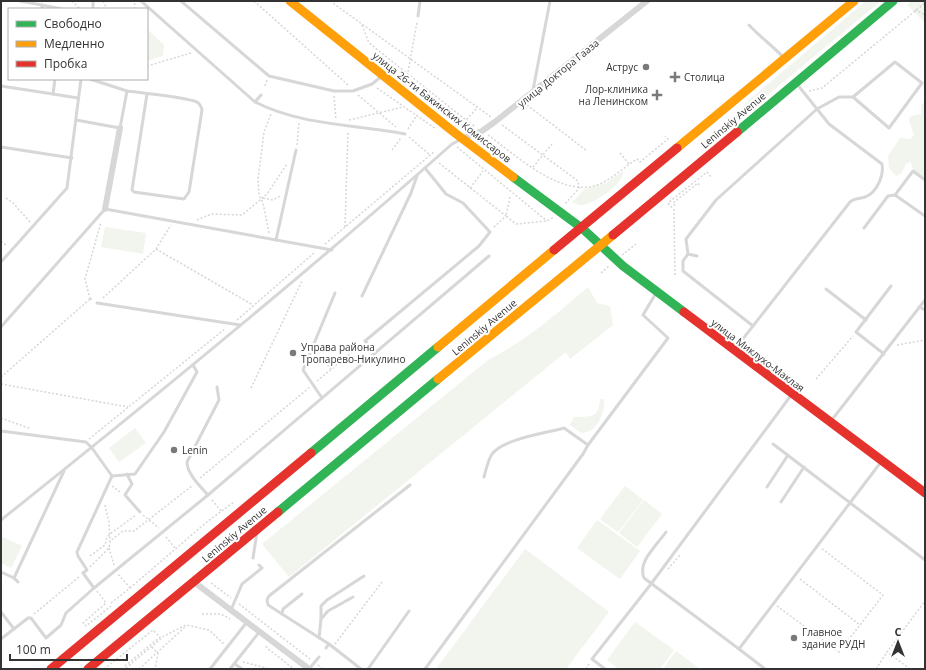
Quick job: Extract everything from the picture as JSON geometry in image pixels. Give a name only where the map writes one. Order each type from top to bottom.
[{"type":"main road","name":"улица 26-ти Бакинских Комиссаров","points":[[290,1],[455,133],[464,138],[583,229]]},
{"type":"main road","name":"Leninskiy Avenue","points":[[51,669],[583,229],[854,1]]},
{"type":"main road","name":"Leninskiy Avenue","points":[[88,669],[601,245],[893,1]]},
{"type":"main road","name":"улица Миклухо-Маклая","points":[[583,229],[657,292],[925,493]]},
{"type":"street","name":"улица Доктора Гааза","points":[[464,138],[482,131],[496,121],[532,94],[647,1]]},
{"type":"street","points":[[105,209],[120,128]]},
{"type":"street","points":[[194,582],[309,669]]},
{"type":"lane","points":[[20,1],[57,8]]},
{"type":"lane","points":[[141,1],[254,102],[272,111],[300,119],[405,134]]},
{"type":"lane","points":[[181,1],[269,76],[334,91],[354,91],[372,84],[382,75]]},
{"type":"lane","points":[[418,16],[420,1]]},
{"type":"lane","points":[[532,94],[550,1]]},
{"type":"lane","points":[[749,25],[763,40],[775,47],[785,60]]},
{"type":"lane","points":[[753,326],[683,271],[683,261],[688,254],[686,239],[716,200],[817,109],[838,97],[853,97],[895,62],[922,83],[889,128],[853,97]]},
{"type":"lane","points":[[53,94],[56,80]]},
{"type":"lane","points":[[1,262],[67,188],[81,80]]},
{"type":"lane","points":[[93,80],[127,91],[147,94],[193,101],[201,106],[202,110],[189,192],[184,199],[134,192],[132,190],[147,94]]},
{"type":"lane","points":[[734,351],[850,202],[855,198],[865,197],[870,194],[882,176],[882,164],[829,124],[795,82]]},
{"type":"lane","points":[[1,86],[78,98]]},
{"type":"lane","points":[[76,120],[120,128],[127,91]]},
{"type":"lane","points":[[254,102],[261,94]]},
{"type":"lane","points":[[1,520],[92,448],[332,250],[452,144],[464,138]]},
{"type":"lane","points":[[1,147],[72,158]]},
{"type":"lane","points":[[276,240],[296,150]]},
{"type":"lane","points":[[375,353],[365,341],[479,246],[490,232],[463,203],[446,194],[425,168]]},
{"type":"lane","points":[[895,195],[913,171],[925,180]]},
{"type":"lane","points":[[362,296],[411,193],[417,175]]},
{"type":"lane","points":[[864,228],[888,196],[895,195],[925,216]]},
{"type":"lane","points":[[1,327],[105,209],[332,250]]},
{"type":"lane","points":[[688,254],[697,256]]},
{"type":"lane","points":[[1,639],[28,618],[31,618],[46,638],[61,625],[66,613],[94,588],[208,495],[490,256]]},
{"type":"lane","points":[[884,354],[856,332],[891,286]]},
{"type":"lane","points":[[826,289],[866,320]]},
{"type":"lane","points":[[425,669],[668,338],[643,315],[657,292]]},
{"type":"lane","points":[[322,398],[303,370],[335,293]]},
{"type":"lane","points":[[830,422],[925,300]]},
{"type":"lane","points":[[99,302],[240,325]]},
{"type":"lane","points":[[919,307],[925,310]]},
{"type":"lane","points":[[112,476],[135,474],[164,432],[197,372],[193,364]]},
{"type":"lane","points":[[208,495],[196,482],[187,466],[187,462],[219,400],[217,386]]},
{"type":"lane","points":[[605,669],[592,659],[651,584],[792,394]]},
{"type":"lane","points":[[484,477],[491,455],[500,447],[518,440],[564,428],[588,445]]},
{"type":"lane","points":[[1,431],[86,442],[112,476]]},
{"type":"lane","points":[[773,444],[925,560]]},
{"type":"lane","points":[[767,487],[788,455]]},
{"type":"lane","points":[[739,649],[882,461]]},
{"type":"lane","points":[[781,502],[804,468]]},
{"type":"lane","points":[[14,578],[65,469]]},
{"type":"lane","points":[[127,474],[132,484],[125,495],[140,512]]},
{"type":"lane","points":[[94,588],[83,573],[87,570],[77,552],[112,476]]},
{"type":"lane","points":[[361,669],[329,644],[268,605],[267,600],[269,596],[410,485]]},
{"type":"lane","points":[[253,558],[258,529]]},
{"type":"lane","points":[[666,532],[642,567],[641,573],[644,578],[764,669]]},
{"type":"lane","points":[[231,610],[242,584],[262,568],[259,565]]},
{"type":"lane","points":[[1,572],[14,578],[18,582]]},
{"type":"lane","points":[[319,638],[321,606],[327,600],[364,576]]},
{"type":"lane","points":[[282,614],[283,609],[302,594]]},
{"type":"lane","points":[[321,619],[328,611],[353,597]]},
{"type":"lane","points":[[368,669],[409,611]]},
{"type":"lane","points":[[1,612],[14,628]]},
{"type":"lane","points":[[210,669],[247,622]]},
{"type":"lane","points":[[230,669],[260,631]]},
{"type":"lane","points":[[326,648],[329,644]]},
{"type":"lane","points":[[309,669],[319,657]]},
{"type":"lane","points":[[235,664],[242,669]]},
{"type":"path","points":[[254,1],[354,91],[434,160],[516,224],[553,219],[580,188]]},
{"type":"path","points":[[330,1],[410,60],[544,154],[578,180],[580,188]]},
{"type":"path","points":[[804,93],[822,88],[925,3]]},
{"type":"path","points":[[915,10],[925,15]]},
{"type":"path","points":[[408,72],[418,16]]},
{"type":"path","points":[[362,25],[369,43],[408,72],[466,120],[533,167],[558,182],[580,188],[604,182],[637,159],[640,162],[668,139],[665,136]]},
{"type":"path","points":[[148,66],[198,51]]},
{"type":"path","points":[[372,84],[436,129]]},
{"type":"path","points":[[334,91],[336,124],[378,112],[403,107]]},
{"type":"path","points":[[526,104],[587,151]]},
{"type":"path","points":[[455,133],[477,107]]},
{"type":"path","points":[[270,239],[262,199],[259,195],[259,171],[264,132],[272,111]]},
{"type":"path","points":[[296,150],[300,119]]},
{"type":"path","points":[[345,227],[348,126]]},
{"type":"path","points":[[452,144],[547,221]]},
{"type":"path","points":[[533,167],[552,144]]},
{"type":"path","points":[[321,248],[440,147]]},
{"type":"path","points":[[620,153],[629,164]]},
{"type":"path","points":[[188,224],[211,214],[242,215],[262,199],[288,163]]},
{"type":"path","points":[[470,188],[484,171]]},
{"type":"path","points":[[675,275],[674,210],[668,203],[707,172],[711,177]]},
{"type":"path","points":[[675,206],[673,203],[698,183],[700,186]]},
{"type":"path","points":[[262,199],[273,200],[286,193]]},
{"type":"path","points":[[490,232],[506,216],[510,196]]},
{"type":"path","points":[[6,198],[13,203],[34,226]]},
{"type":"path","points":[[1,377],[90,299],[85,279],[105,209]]},
{"type":"path","points":[[99,302],[156,249],[173,221]]},
{"type":"path","points":[[1,241],[11,250]]},
{"type":"path","points":[[156,249],[254,305]]},
{"type":"path","points":[[86,442],[232,324],[317,251],[251,388]]},
{"type":"path","points":[[816,379],[856,332]]},
{"type":"path","points":[[889,347],[925,340]]},
{"type":"path","points":[[312,385],[365,341]]},
{"type":"path","points":[[309,355],[322,358],[331,369]]},
{"type":"path","points":[[1,384],[128,407]]},
{"type":"path","points":[[1,418],[35,430]]},
{"type":"path","points":[[84,437],[91,438]]},
{"type":"path","points":[[108,484],[125,495]]},
{"type":"path","points":[[208,495],[221,511]]},
{"type":"path","points":[[103,496],[110,541]]},
{"type":"path","points":[[130,588],[175,548],[234,502]]},
{"type":"path","points":[[90,556],[105,545],[107,537],[110,534],[140,512]]},
{"type":"path","points":[[774,603],[839,652],[882,595],[817,546]]},
{"type":"path","points":[[31,614],[36,614],[83,573]]},
{"type":"path","points":[[795,576],[860,624]]},
{"type":"path","points":[[333,647],[382,582]]},
{"type":"path","points":[[212,583],[323,669]]},
{"type":"path","points":[[94,588],[106,602],[83,623],[86,626],[124,592]]},
{"type":"path","points":[[876,669],[925,602]]},
{"type":"path","points":[[104,669],[153,630],[160,637],[156,641],[152,647],[126,668],[125,666],[156,641],[186,625],[209,630],[228,646]]},
{"type":"path","points":[[139,669],[158,654],[186,625]]},
{"type":"path","points":[[152,647],[158,654],[156,669]]},
{"type":"path","points":[[887,652],[910,669]]},
{"type":"path","points":[[239,657],[244,662],[270,669]]},
{"type":"shaded area","points":[[866,1],[881,1],[710,143],[749,100]]},
{"type":"shaded area","points":[[912,1],[925,1],[925,23],[907,5]]},
{"type":"shaded area","points":[[148,30],[164,45],[163,56],[148,61]]},
{"type":"shaded area","points":[[925,100],[925,177],[915,172],[912,168],[911,162],[906,164],[901,174],[896,176],[889,168],[888,156],[900,138],[910,139],[914,135],[909,120],[911,116],[921,114],[921,106]]},
{"type":"shaded area","points":[[623,171],[622,176],[614,187],[600,197],[581,205],[572,202],[585,189],[606,183]]},
{"type":"shaded area","points":[[105,227],[146,233],[143,254],[101,247]]},
{"type":"shaded area","points":[[588,287],[597,303],[610,306],[613,325],[570,359],[566,352],[289,577],[262,544],[488,360],[502,353],[528,336]]},
{"type":"shaded area","points":[[600,399],[604,399],[604,404],[601,416],[596,426],[587,432],[581,433],[570,425],[574,417],[592,416],[595,414],[598,411]]},
{"type":"shaded area","points":[[135,428],[146,443],[119,462],[109,448]]},
{"type":"shaded area","points":[[625,486],[643,500],[618,532],[600,519]]},
{"type":"shaded area","points":[[644,500],[662,514],[637,547],[619,533]]},
{"type":"shaded area","points":[[597,520],[640,551],[620,579],[577,548]]},
{"type":"shaded area","points":[[1,536],[22,546],[11,568],[1,563]]},
{"type":"shaded area","points":[[525,549],[609,612],[566,669],[436,669]]},
{"type":"shaded area","points":[[635,622],[674,650],[660,669],[619,669],[607,660]]},
{"type":"shaded area","points":[[676,651],[700,669],[663,669]]},
{"type":"traffic: fast","points":[[737,132],[893,1]]},
{"type":"traffic: fast","points":[[513,177],[583,229],[623,266],[684,312]]},
{"type":"traffic: fast","points":[[311,453],[438,347]]},
{"type":"traffic: fast","points":[[278,512],[438,379]]},
{"type":"traffic: slow","points":[[290,1],[455,133],[513,177]]},
{"type":"traffic: slow","points":[[677,148],[854,1]]},
{"type":"traffic: slow","points":[[438,379],[613,235]]},
{"type":"traffic: slow","points":[[438,347],[554,250]]},
{"type":"traffic: jam","points":[[613,235],[737,132]]},
{"type":"traffic: jam","points":[[554,250],[677,148]]},
{"type":"traffic: jam","points":[[684,312],[925,493]]},
{"type":"traffic: jam","points":[[51,669],[311,453]]},
{"type":"traffic: jam","points":[[88,669],[278,512]]},
{"type":"place","name":"Аструс","points":[[646,67]]},
{"type":"place","name":"Столица","points":[[675,77]]},
{"type":"place","name":"Лор-клиника на Ленинском","points":[[657,95]]},
{"type":"place","name":"Управа района Тропарево-Никулино","points":[[293,353]]},
{"type":"place","name":"Lenin","points":[[174,450]]},
{"type":"place","name":"Главное здание РУДН","points":[[794,638]]}]
